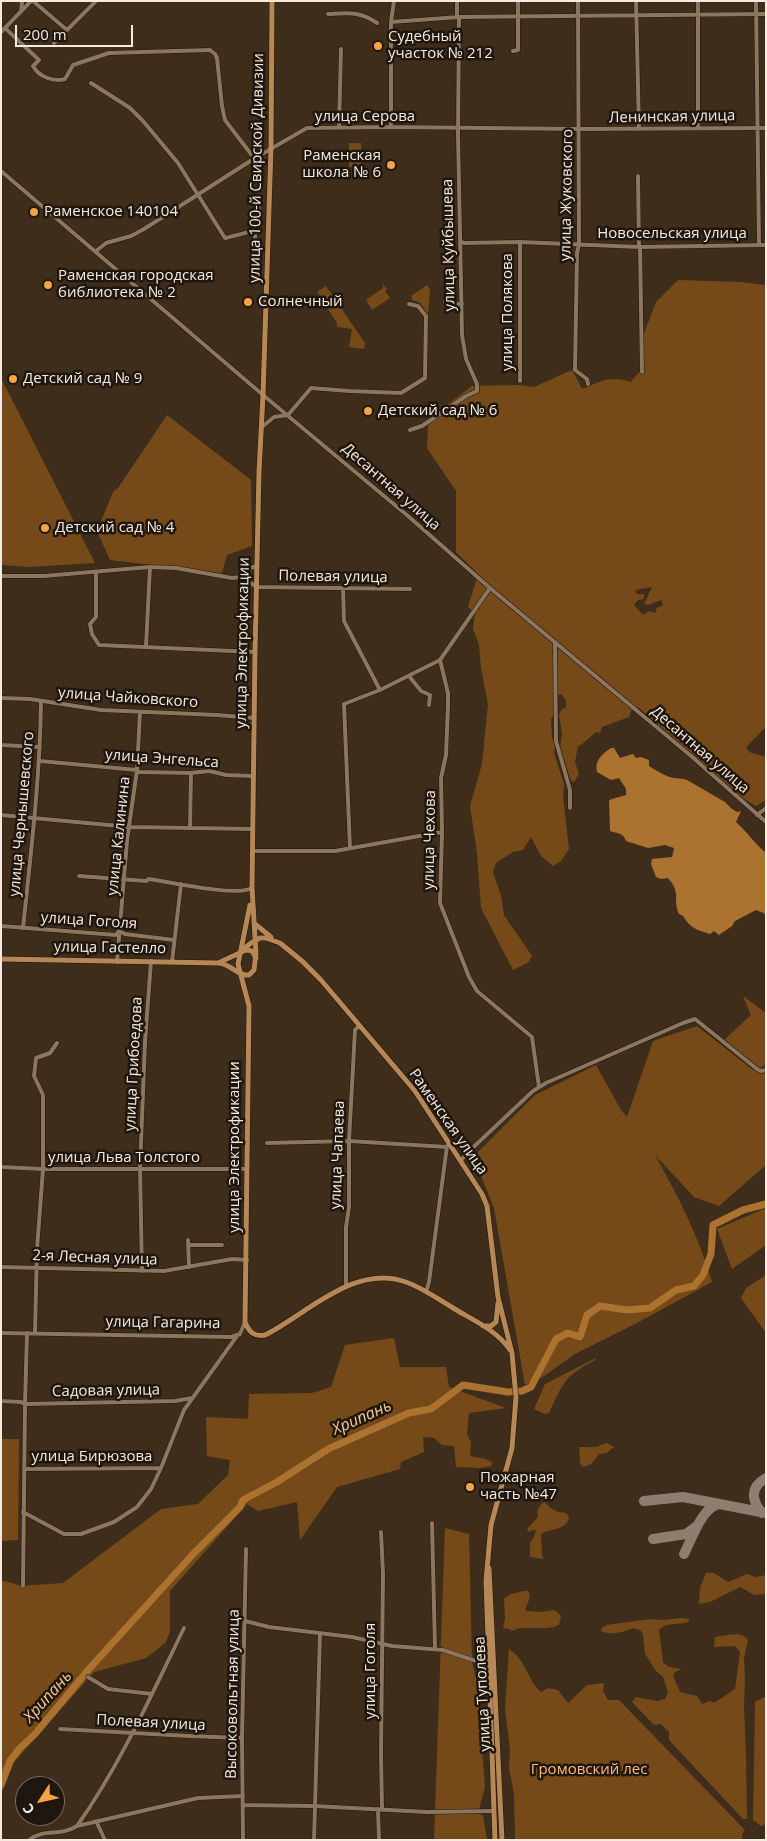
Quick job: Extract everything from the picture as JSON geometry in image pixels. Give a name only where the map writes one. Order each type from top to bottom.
[{"type":"main road","name":"улица 100-й Свирской Дивизии","points":[[264,395],[268,223],[272,148],[272,1]]},
{"type":"main road","name":"улица Электрофикации","points":[[252,890],[259,472],[264,395]]},
{"type":"main road","points":[[252,890],[256,958],[253,972],[246,975],[240,974],[238,964],[248,921],[252,890]]},
{"type":"main road","name":"Раменская улица","points":[[254,922],[258,928],[294,954],[321,980],[415,1091],[447,1146],[460,1161],[482,1194],[487,1206],[498,1297],[508,1332],[514,1369]]},
{"type":"main road","points":[[255,941],[266,938],[280,943]]},
{"type":"main road","name":"улица Гастелло","points":[[218,963],[240,952],[247,945],[255,941]]},
{"type":"main road","points":[[240,952],[249,950],[256,958]]},
{"type":"main road","name":"улица Гастелло","points":[[1,960],[218,963],[227,964],[240,974]]},
{"type":"main road","name":"улица Электрофикации","points":[[240,974],[246,988],[249,1006],[245,1322]]},
{"type":"main road","points":[[245,1322],[250,1332],[258,1336],[265,1334],[346,1286],[368,1280],[394,1279],[406,1282],[426,1292],[499,1336]]},
{"type":"main road","points":[[482,1326],[491,1326],[496,1322],[498,1297]]},
{"type":"main road","points":[[508,1332],[505,1326],[500,1324],[496,1329],[512,1353]]},
{"type":"main road","name":"улица Туполева","points":[[496,1840],[486,1581],[488,1548],[494,1510],[512,1448],[516,1397],[514,1369]]},
{"type":"main road","name":"улица Туполева","points":[[488,1548],[502,1840]]},
{"type":"street","points":[[22,1],[22,12]]},
{"type":"street","points":[[1,32],[32,1],[67,30]]},
{"type":"street","points":[[54,43],[96,1]]},
{"type":"street","points":[[391,127],[391,22],[394,1]]},
{"type":"street","name":"улица Куйбышева","points":[[410,430],[422,426],[466,396],[477,391],[477,384],[466,359],[462,335],[457,1]]},
{"type":"street","points":[[513,51],[518,50],[519,43],[518,1]]},
{"type":"street","name":"улица Жуковского","points":[[578,1],[579,244],[577,253],[575,370],[586,379],[588,384]]},
{"type":"street","points":[[636,1],[639,129]]},
{"type":"street","points":[[698,1],[698,128]]},
{"type":"street","points":[[756,1],[759,245]]},
{"type":"street","points":[[328,14],[356,13],[366,16],[377,23]]},
{"type":"street","points":[[391,22],[458,17],[766,14]]},
{"type":"street","points":[[5,28],[39,60],[33,66],[44,78],[60,81],[65,79],[73,65],[109,53],[210,50],[216,54],[217,58],[225,120],[254,158]]},
{"type":"street","points":[[339,128],[341,49]]},
{"type":"street","points":[[91,83],[130,108],[143,121],[178,163],[225,238],[255,228]]},
{"type":"street","name":"улица Серова","points":[[96,251],[106,243],[137,233],[254,158],[307,128],[579,129]]},
{"type":"street","name":"Ленинская улица","points":[[579,129],[766,128]]},
{"type":"street","name":"Десантная улица","points":[[1,171],[408,516],[490,588],[690,755],[766,822]]},
{"type":"street","points":[[1,180],[6,175]]},
{"type":"street","points":[[638,176],[642,372]]},
{"type":"street","points":[[255,260],[255,228],[258,224],[259,198]]},
{"type":"street","name":"Новосельская улица","points":[[460,241],[639,247],[766,245]]},
{"type":"street","name":"улица Полякова","points":[[520,242],[520,381]]},
{"type":"street","points":[[445,302],[462,304]]},
{"type":"street","points":[[262,427],[274,417],[288,416],[311,388],[398,393],[404,392],[425,378],[426,316],[418,306],[409,304]]},
{"type":"street","points":[[241,577],[247,569],[257,566]]},
{"type":"street","points":[[146,646],[150,567]]},
{"type":"street","points":[[1,576],[44,576],[150,567],[176,568],[232,578],[241,577],[257,587]]},
{"type":"street","points":[[96,572],[96,617],[90,624],[92,634],[99,645],[255,652]]},
{"type":"street","name":"Полевая улица","points":[[257,587],[410,589]]},
{"type":"street","points":[[342,588],[344,621],[380,690]]},
{"type":"street","points":[[350,848],[344,704],[380,690],[440,660],[490,588]]},
{"type":"street","points":[[555,642],[556,741],[570,790],[570,808]]},
{"type":"street","name":"улица Чехова","points":[[440,660],[448,693],[446,755],[442,778],[440,903],[469,976],[477,991],[532,1038],[539,1087]]},
{"type":"street","points":[[409,676],[421,691],[430,695],[429,705]]},
{"type":"street","name":"улица Чайковского","points":[[1,698],[30,699],[100,710],[254,718]]},
{"type":"street","name":"улица Чернышевского","points":[[23,928],[40,761],[41,702]]},
{"type":"street","name":"улица Калинина","points":[[118,962],[127,841],[137,770],[140,712]]},
{"type":"street","points":[[1,745],[40,747]]},
{"type":"street","name":"улица Энгельса","points":[[40,761],[137,770],[139,772],[191,773],[209,771],[226,775],[253,776]]},
{"type":"street","points":[[190,828],[191,773]]},
{"type":"street","points":[[757,815],[766,808]]},
{"type":"street","points":[[1,815],[130,827],[252,829]]},
{"type":"street","points":[[252,851],[329,851],[442,832]]},
{"type":"street","points":[[79,876],[146,881],[150,879],[181,884],[246,891],[252,890]]},
{"type":"street","points":[[172,962],[181,884]]},
{"type":"street","name":"улица Гоголя","points":[[1,926],[116,935],[119,931],[125,934],[174,940]]},
{"type":"street","name":"улица Грибоедова","points":[[142,1271],[140,1168],[150,961]]},
{"type":"street","points":[[460,1161],[546,1082],[695,1019],[756,1069],[766,1070]]},
{"type":"street","name":"улица Чапаева","points":[[346,1286],[349,1141],[355,1030],[359,1026]]},
{"type":"street","points":[[35,1333],[36,1267],[43,1169],[43,1095],[34,1076],[36,1058],[50,1053],[57,1043]]},
{"type":"street","points":[[267,1143],[349,1141],[447,1146],[429,1282],[426,1292]]},
{"type":"street","name":"улица Льва Толстого","points":[[1,1167],[248,1170]]},
{"type":"street","points":[[189,1267],[188,1243],[222,1245]]},
{"type":"street","name":"2-я Лесная улица","points":[[1,1267],[164,1271],[232,1259],[247,1260]]},
{"type":"street","name":"улица Гагарина","points":[[1,1333],[231,1337],[240,1334],[245,1322]]},
{"type":"street","points":[[23,1586],[23,1403],[27,1333]]},
{"type":"street","points":[[23,1512],[64,1534],[81,1534],[114,1522],[137,1507],[150,1489],[161,1468],[184,1410],[237,1336]]},
{"type":"street","name":"Садовая улица","points":[[1,1402],[175,1401],[192,1398]]},
{"type":"street","name":"улица Бирюзова","points":[[24,1468],[161,1468]]},
{"type":"street","points":[[432,1523],[436,1649]]},
{"type":"street","name":"улица Гоголя","points":[[379,1840],[383,1574],[381,1532]]},
{"type":"street","name":"Высоковольтная улица","points":[[243,1840],[242,1738],[246,1550]]},
{"type":"street","points":[[245,1621],[269,1627],[352,1638],[382,1645],[436,1649],[488,1665]]},
{"type":"street","points":[[29,1840],[35,1835],[44,1833],[68,1832],[76,1826],[100,1793],[133,1733],[184,1628]]},
{"type":"street","points":[[314,1840],[320,1634]]},
{"type":"street","points":[[88,1677],[108,1689],[152,1694]]},
{"type":"street","name":"Полевая улица","points":[[60,1728],[242,1738]]},
{"type":"street","points":[[76,1826],[198,1798],[243,1796]]},
{"type":"street","points":[[243,1805],[314,1806],[427,1812],[494,1811]]},
{"type":"street","points":[[96,1821],[105,1840]]},
{"type":"street","points":[[56,1833],[58,1840]]},
{"type":"green space","points":[[349,143],[361,143],[361,167],[349,167]]},
{"type":"green space","points":[[678,280],[740,282],[766,285],[766,727],[746,747],[749,752],[766,757],[766,800],[756,806],[744,799],[638,707],[631,711],[629,717],[602,727],[600,733],[596,732],[578,746],[575,762],[579,774],[574,782],[571,781],[560,748],[562,734],[559,715],[561,710],[566,707],[566,700],[561,694],[557,695],[555,713],[551,719],[552,737],[555,746],[554,753],[564,784],[563,796],[569,849],[561,861],[553,866],[541,856],[531,837],[523,850],[513,852],[496,863],[493,872],[501,896],[504,915],[532,956],[529,962],[513,970],[481,908],[477,853],[470,806],[482,764],[488,704],[479,645],[473,629],[475,613],[468,607],[478,574],[456,552],[456,491],[427,448],[428,427],[431,417],[472,386],[519,385],[534,387],[572,370],[582,389],[600,381],[611,379],[631,382],[644,365],[643,336],[656,302]],"holes":[[[652,587],[644,604],[648,605],[661,600],[663,605],[657,608],[655,613],[649,611],[643,615],[634,605],[638,600],[644,599],[644,594],[637,594],[635,590]]]},
{"type":"green space","points":[[383,284],[390,298],[372,310],[366,300],[383,288]]},
{"type":"green space","points":[[427,285],[430,290],[428,314],[420,303],[411,299],[411,296]]},
{"type":"green space","points":[[326,286],[365,343],[364,349],[349,347],[352,329],[337,327],[337,323],[317,292]]},
{"type":"green space","points":[[1,378],[95,563],[29,567],[1,565]]},
{"type":"green space","points":[[167,415],[251,480],[252,546],[227,555],[222,573],[110,560],[97,531],[113,492],[118,488]]},
{"type":"green space","points":[[743,996],[766,1013],[766,1064],[759,1069],[724,1040],[751,1015]]},
{"type":"green space","points":[[697,1026],[753,1070],[766,1073],[766,1165],[719,1206],[694,1197],[655,1155],[687,1217],[701,1249],[712,1282],[575,1354],[544,1376],[525,1385],[494,1208],[477,1166],[470,1160],[535,1095],[596,1065],[621,1110],[627,1117],[653,1041]]},
{"type":"green space","points":[[766,1208],[766,1245],[732,1269],[717,1229]]},
{"type":"green space","points":[[766,1275],[766,1333],[741,1298],[746,1288]]},
{"type":"green space","points":[[394,1338],[400,1367],[446,1367],[449,1387],[506,1408],[469,1413],[467,1434],[471,1442],[470,1456],[492,1462],[491,1466],[480,1468],[456,1467],[454,1446],[442,1445],[434,1438],[423,1437],[424,1452],[401,1462],[400,1469],[337,1487],[300,1540],[297,1502],[258,1511],[247,1504],[170,1591],[170,1632],[165,1643],[146,1658],[94,1672],[15,1761],[1,1794],[1,1580],[21,1586],[63,1583],[161,1509],[198,1504],[228,1475],[230,1460],[207,1456],[206,1417],[248,1419],[249,1394],[312,1393],[331,1387],[345,1345]]},
{"type":"green space","points":[[596,1358],[566,1381],[549,1413],[545,1414],[534,1409],[545,1384]]},
{"type":"green space","points":[[1,1439],[19,1439],[18,1540],[1,1541]]},
{"type":"green space","points":[[607,1443],[614,1447],[607,1453],[599,1454],[591,1464],[583,1467],[580,1463],[579,1447],[596,1447]]},
{"type":"green space","points":[[545,1502],[552,1509],[566,1513],[569,1517],[565,1525],[541,1534],[542,1556],[544,1559],[530,1557],[530,1543],[536,1530],[529,1532],[527,1529],[538,1517],[538,1508]]},
{"type":"green space","points":[[445,1528],[469,1534],[472,1662],[477,1682],[485,1787],[478,1813],[483,1816],[487,1840],[434,1840]]},
{"type":"green space","points":[[706,1573],[714,1573],[728,1582],[747,1574],[756,1577],[766,1575],[766,1594],[754,1595],[740,1587],[710,1602],[699,1604],[700,1588]]},
{"type":"green space","points":[[528,1591],[530,1597],[526,1611],[555,1610],[561,1616],[559,1625],[548,1628],[523,1628],[512,1631],[503,1628],[505,1619],[504,1598]]},
{"type":"green space","points":[[650,1619],[690,1619],[688,1622],[669,1625],[659,1630],[663,1662],[669,1667],[682,1669],[675,1672],[673,1676],[680,1692],[697,1696],[702,1704],[710,1701],[714,1703],[735,1689],[740,1652],[735,1646],[714,1647],[715,1637],[737,1634],[748,1640],[744,1658],[747,1819],[743,1819],[669,1740],[669,1732],[661,1724],[654,1725],[632,1702],[636,1697],[657,1701],[665,1699],[668,1692],[663,1677],[656,1671],[645,1654],[643,1634],[640,1630],[633,1628],[613,1633],[601,1631],[607,1625]]},
{"type":"green space","name":"Громовский лес","points":[[509,1649],[519,1658],[532,1681],[541,1692],[548,1688],[558,1690],[568,1703],[587,1685],[604,1683],[603,1691],[608,1700],[619,1700],[745,1830],[742,1834],[742,1840],[515,1840],[514,1794],[509,1768],[510,1751],[505,1708]]},
{"type":"green space","points":[[766,1696],[766,1824],[761,1826],[753,1820],[755,1702]]},
{"type":"shaded area","points":[[611,748],[614,748],[620,758],[633,754],[636,758],[641,757],[649,760],[649,766],[658,772],[672,778],[687,780],[725,802],[737,812],[741,811],[736,822],[766,853],[766,914],[756,910],[735,921],[732,926],[719,935],[714,931],[710,934],[694,928],[679,914],[675,888],[668,878],[661,879],[656,877],[651,864],[652,859],[672,857],[674,848],[665,845],[648,848],[626,841],[621,835],[610,831],[609,800],[626,795],[626,789],[619,778],[611,780],[597,772],[596,768],[600,758]]},
{"type":"waterway","name":"Хрипань","points":[[1,1785],[10,1761],[20,1748],[35,1734],[89,1669],[194,1553],[240,1507],[243,1500],[277,1482],[328,1449],[409,1413],[431,1409],[463,1385],[508,1392],[522,1391],[531,1387],[556,1339],[568,1333],[580,1337],[587,1315],[600,1306],[627,1310],[650,1308],[676,1290],[694,1286],[703,1275],[711,1254],[713,1225],[743,1210],[766,1204]]},
{"type":"taxiway","points":[[762,1513],[754,1499],[754,1494],[757,1485],[766,1478]]},
{"type":"taxiway","points":[[644,1501],[683,1497],[766,1513]]},
{"type":"taxiway","points":[[684,1554],[703,1517],[714,1506],[720,1504]]},
{"type":"taxiway","points":[[653,1539],[686,1534],[697,1526]]},
{"type":"place","name":"Судебный участок № 212","points":[[378,46]]},
{"type":"place","name":"Раменская школа № 6","points":[[391,165]]},
{"type":"place","name":"Раменское 140104","points":[[34,212]]},
{"type":"place","name":"Раменская городская библиотека № 2","points":[[48,285]]},
{"type":"place","name":"Солнечный","points":[[248,302]]},
{"type":"place","name":"Детский сад № 9","points":[[13,379]]},
{"type":"place","name":"Детский сад № 6","points":[[368,411]]},
{"type":"place","name":"Детский сад № 4","points":[[45,528]]},
{"type":"place","name":"Пожарная часть №47","points":[[470,1487]]}]
